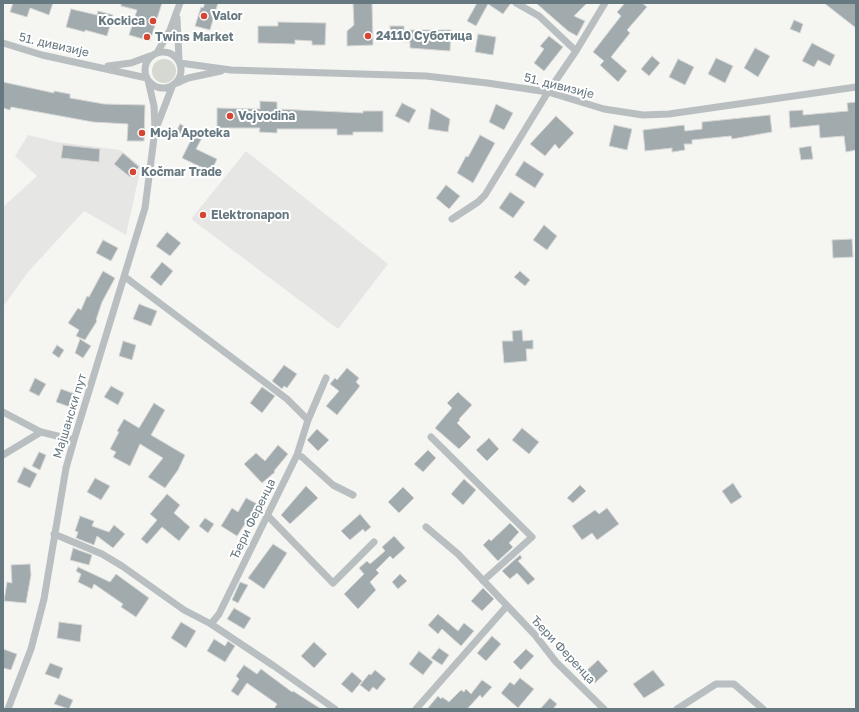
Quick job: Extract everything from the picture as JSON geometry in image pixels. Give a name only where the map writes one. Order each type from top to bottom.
[{"type":"street","points":[[177,12],[177,49],[182,72],[174,85],[161,89],[147,79],[146,65],[167,36],[180,3]]},
{"type":"street","points":[[516,3],[539,16],[576,51]]},
{"type":"street","points":[[452,219],[478,202],[485,195],[605,3]]},
{"type":"street","name":"51. дивизије","points":[[3,43],[42,55],[101,67],[147,79]]},
{"type":"street","points":[[155,54],[170,53],[180,62]]},
{"type":"street","name":"51. дивизије","points":[[101,67],[131,63],[155,54]]},
{"type":"street","name":"51. дивизије","points":[[180,62],[231,70],[426,76],[487,82],[548,92],[604,109],[643,115],[669,114],[856,87]]},
{"type":"street","name":"51. дивизије","points":[[174,85],[188,78],[231,70]]},
{"type":"street","name":"Мајшански пут","points":[[8,709],[31,649],[44,599],[54,534],[74,440],[145,208],[155,130],[154,106],[147,79]]},
{"type":"street","name":"Мајшански пут","points":[[155,130],[174,85]]},
{"type":"street","points":[[125,277],[287,399],[308,420]]},
{"type":"street","name":"Ђери Ференца","points":[[211,624],[219,614],[297,455],[308,420],[326,378]]},
{"type":"street","points":[[3,412],[41,432],[74,440]]},
{"type":"street","points":[[3,455],[41,432]]},
{"type":"street","points":[[431,437],[532,537],[483,581]]},
{"type":"street","points":[[297,455],[302,457],[333,485],[353,495]]},
{"type":"street","points":[[267,515],[333,583],[374,542]]},
{"type":"street","name":"Ђери Ференца","points":[[426,528],[458,554],[506,607],[535,635],[556,662],[604,709]]},
{"type":"street","points":[[54,534],[102,554],[122,566],[184,610],[211,624],[335,709]]},
{"type":"street","points":[[416,709],[506,607]]},
{"type":"street","points":[[677,709],[716,684],[734,684],[763,709]]},
{"type":"shaded area","points":[[164,59],[169,60],[175,66],[175,76],[169,82],[164,83],[159,82],[153,76],[152,71],[153,66],[159,60]]},
{"type":"shaded area","points":[[28,135],[57,142],[120,150],[141,166],[126,235],[84,211],[28,272],[3,307],[3,207],[37,176],[15,156]]},
{"type":"shaded area","points":[[246,151],[388,264],[338,329],[191,219]]},
{"type":"building","points":[[13,3],[53,3],[49,15],[30,8],[27,17],[10,12]]},
{"type":"building","points":[[121,3],[162,3],[150,41],[129,35],[137,10],[121,6]]},
{"type":"building","points":[[205,3],[218,3],[210,30],[195,26],[201,7],[203,8]]},
{"type":"building","points":[[353,3],[372,3],[373,45],[347,46],[347,31],[354,25]]},
{"type":"building","points":[[477,3],[511,3],[503,14],[488,4],[476,26],[467,21]]},
{"type":"building","points":[[536,3],[587,3],[574,16],[585,21],[577,36],[568,31]]},
{"type":"building","points":[[625,3],[642,3],[647,7],[627,30],[630,33],[611,57],[627,71],[618,82],[600,65],[604,61],[593,52],[621,16],[617,12]]},
{"type":"building","points":[[824,3],[856,3],[856,28]]},
{"type":"building","points":[[71,9],[97,15],[98,11],[113,15],[107,36],[66,27]]},
{"type":"building","points":[[794,20],[803,24],[800,33],[790,29]]},
{"type":"building","points":[[278,22],[326,23],[325,45],[312,45],[312,41],[295,40],[295,44],[258,43],[258,26],[278,26]]},
{"type":"building","points":[[390,26],[404,26],[404,30],[451,30],[450,51],[410,48],[410,42],[390,41]]},
{"type":"building","points":[[478,34],[496,37],[493,55],[475,52]]},
{"type":"building","points":[[549,36],[563,47],[544,71],[534,63],[544,49],[540,46]]},
{"type":"building","points":[[812,43],[835,55],[830,66],[818,60],[814,67],[802,61]]},
{"type":"building","points":[[755,48],[770,56],[758,77],[744,68]]},
{"type":"building","points":[[652,56],[660,63],[649,76],[641,69]]},
{"type":"building","points":[[716,58],[733,66],[725,83],[708,74]]},
{"type":"building","points":[[678,59],[694,67],[685,85],[669,77]]},
{"type":"building","points":[[3,82],[54,93],[54,91],[70,94],[70,98],[104,104],[145,105],[144,141],[127,141],[128,124],[93,122],[11,107],[10,110],[3,108]]},
{"type":"building","points":[[260,101],[277,102],[277,109],[363,113],[363,111],[383,111],[383,132],[353,132],[353,135],[337,135],[337,129],[277,129],[277,133],[259,132],[260,128],[217,128],[217,108],[260,109]]},
{"type":"building","points":[[856,102],[856,150],[846,152],[844,136],[820,138],[819,125],[790,128],[789,111],[803,110],[803,115],[848,111],[847,103]]},
{"type":"building","points":[[402,103],[416,110],[409,123],[395,116]]},
{"type":"building","points":[[496,104],[513,113],[504,130],[489,122]]},
{"type":"building","points":[[431,108],[450,119],[448,132],[428,129]]},
{"type":"building","points":[[770,115],[772,132],[732,139],[731,136],[692,140],[692,144],[684,144],[685,150],[672,152],[672,148],[645,151],[643,130],[684,125],[685,131],[702,129],[702,122]]},
{"type":"building","points":[[556,116],[574,133],[559,149],[555,144],[545,156],[530,144]]},
{"type":"building","points":[[180,124],[203,136],[196,149],[217,159],[211,172],[182,158],[191,140],[176,132]]},
{"type":"building","points":[[614,125],[632,129],[627,150],[609,146]]},
{"type":"building","points":[[480,135],[495,143],[473,183],[457,173]]},
{"type":"building","points":[[63,145],[100,149],[99,162],[61,158]]},
{"type":"building","points":[[811,146],[813,159],[801,160],[799,148]]},
{"type":"building","points":[[123,153],[139,167],[130,177],[114,164]]},
{"type":"building","points":[[524,161],[544,174],[535,188],[515,175]]},
{"type":"building","points":[[446,185],[460,196],[449,209],[436,198]]},
{"type":"building","points":[[510,192],[525,202],[513,218],[499,208]]},
{"type":"building","points":[[544,225],[557,236],[547,250],[533,240]]},
{"type":"building","points":[[167,232],[181,243],[170,256],[156,246]]},
{"type":"building","points":[[852,239],[853,257],[833,258],[832,240]]},
{"type":"building","points":[[103,240],[118,248],[111,261],[96,253]]},
{"type":"building","points":[[162,262],[173,271],[161,286],[150,277]]},
{"type":"building","points":[[103,271],[115,278],[102,302],[96,320],[97,321],[85,340],[76,336],[79,330],[68,323],[78,308],[81,310],[87,296],[89,297]]},
{"type":"building","points":[[520,271],[530,280],[525,286],[514,277]]},
{"type":"building","points":[[139,304],[157,311],[151,326],[133,319]]},
{"type":"building","points":[[522,330],[523,341],[533,340],[533,349],[526,349],[527,361],[504,363],[502,341],[513,341],[512,331]]},
{"type":"building","points":[[80,339],[91,346],[83,358],[75,353]]},
{"type":"building","points":[[123,341],[136,345],[132,360],[119,356]]},
{"type":"building","points":[[57,345],[64,350],[59,358],[52,353]]},
{"type":"building","points":[[284,365],[297,374],[287,388],[284,386],[282,389],[272,381]]},
{"type":"building","points":[[347,368],[359,378],[356,382],[360,386],[337,415],[326,406],[339,391],[330,384],[335,378],[337,380]]},
{"type":"building","points":[[35,378],[46,384],[39,396],[29,391]]},
{"type":"building","points":[[111,386],[124,393],[118,405],[104,397]]},
{"type":"building","points":[[262,387],[275,396],[262,413],[250,403]]},
{"type":"building","points":[[61,389],[75,394],[70,407],[56,402]]},
{"type":"building","points":[[458,392],[472,405],[457,423],[471,437],[459,449],[435,428],[452,408],[447,403]]},
{"type":"building","points":[[154,403],[165,410],[151,435],[185,455],[178,470],[165,488],[148,477],[163,458],[140,444],[130,466],[113,457],[116,452],[110,449],[119,432],[117,431],[124,419],[139,428]]},
{"type":"building","points":[[522,428],[539,442],[529,454],[512,440]]},
{"type":"building","points":[[317,429],[329,440],[318,451],[307,440]]},
{"type":"building","points":[[489,438],[499,449],[487,461],[476,450]]},
{"type":"building","points":[[278,445],[288,454],[274,471],[275,472],[262,483],[244,464],[256,453],[265,461]]},
{"type":"building","points":[[428,450],[436,458],[423,472],[414,464]]},
{"type":"building","points":[[39,452],[46,455],[40,470],[32,466]]},
{"type":"building","points":[[24,467],[37,474],[30,488],[17,482]]},
{"type":"building","points":[[95,478],[110,486],[101,500],[87,492]]},
{"type":"building","points":[[464,479],[476,490],[463,505],[451,494]]},
{"type":"building","points":[[733,483],[742,497],[731,504],[722,491]]},
{"type":"building","points":[[580,485],[586,491],[573,503],[567,498]]},
{"type":"building","points":[[306,486],[318,498],[290,524],[281,515]]},
{"type":"building","points":[[403,487],[414,498],[399,513],[388,502]]},
{"type":"building","points":[[167,494],[180,505],[174,513],[190,527],[179,541],[162,527],[147,544],[141,539],[157,520],[150,514]]},
{"type":"building","points":[[246,498],[263,507],[254,521],[249,518],[237,536],[221,526],[232,508],[238,512]]},
{"type":"building","points":[[607,508],[619,524],[597,540],[592,533],[582,540],[572,526],[595,510],[599,514]]},
{"type":"building","points":[[360,514],[371,527],[365,532],[363,529],[350,540],[341,531]]},
{"type":"building","points":[[80,516],[94,521],[92,526],[109,532],[114,525],[125,534],[113,548],[97,536],[94,545],[76,538],[78,532],[75,531]]},
{"type":"building","points":[[205,518],[214,524],[208,533],[199,526]]},
{"type":"building","points":[[510,523],[519,532],[509,543],[513,547],[498,561],[483,545],[489,539],[491,541]]},
{"type":"building","points":[[394,536],[405,548],[393,559],[390,556],[376,570],[379,573],[370,582],[376,590],[358,609],[344,594],[364,574],[359,568],[367,561],[370,564],[385,551],[382,547]]},
{"type":"building","points":[[273,544],[287,553],[264,589],[248,578]]},
{"type":"building","points":[[73,548],[92,555],[89,565],[70,560]]},
{"type":"building","points":[[520,555],[522,558],[518,561],[535,579],[528,585],[517,573],[510,579],[502,571]]},
{"type":"building","points":[[30,564],[31,575],[26,603],[4,601],[7,582],[12,583],[11,565]]},
{"type":"building","points":[[78,567],[110,582],[116,574],[149,598],[136,617],[121,607],[123,604],[94,584],[92,589],[78,582],[81,574],[76,571]]},
{"type":"building","points":[[400,574],[407,581],[398,589],[392,582]]},
{"type":"building","points":[[240,582],[248,585],[238,603],[232,600]]},
{"type":"building","points":[[483,588],[494,599],[482,611],[471,601]]},
{"type":"building","points":[[234,608],[251,618],[244,629],[227,619]]},
{"type":"building","points":[[438,614],[458,631],[464,623],[474,631],[461,646],[442,629],[438,634],[428,625]]},
{"type":"building","points":[[59,622],[82,625],[80,642],[57,638]]},
{"type":"building","points":[[181,622],[196,631],[186,648],[171,638]]},
{"type":"building","points":[[492,636],[501,644],[486,661],[477,653]]},
{"type":"building","points":[[214,639],[225,646],[228,641],[235,646],[225,662],[207,651]]},
{"type":"building","points":[[314,642],[327,654],[314,668],[301,656]]},
{"type":"building","points":[[439,648],[449,655],[442,665],[431,658]]},
{"type":"building","points":[[3,649],[17,654],[11,670],[3,668]]},
{"type":"building","points":[[526,649],[534,656],[521,670],[513,662]]},
{"type":"building","points":[[419,651],[433,662],[423,675],[409,664]]},
{"type":"building","points":[[598,660],[608,671],[595,683],[585,672]]},
{"type":"building","points":[[50,663],[63,668],[59,679],[45,674]]},
{"type":"building","points":[[244,665],[257,674],[261,669],[292,692],[293,691],[321,709],[274,709],[277,704],[247,683],[238,696],[231,691],[239,679],[236,676]]},
{"type":"building","points":[[375,670],[386,679],[377,690],[373,687],[369,692],[360,685],[369,674],[371,675]]},
{"type":"building","points":[[653,670],[665,685],[644,698],[633,684]]},
{"type":"building","points":[[352,672],[362,681],[352,693],[341,684]]},
{"type":"building","points":[[520,678],[534,689],[518,708],[501,693],[510,682],[514,685]]},
{"type":"building","points":[[482,680],[492,687],[482,698],[480,695],[467,709],[427,709],[438,696],[449,702],[461,690],[464,692],[466,689],[471,694]]},
{"type":"building","points":[[59,694],[73,700],[69,709],[54,704]]},
{"type":"building","points":[[550,698],[557,704],[553,709],[540,709]]},
{"type":"place","name":"Valor","points":[[204,16]]},
{"type":"place","name":"Kockica","points":[[153,21]]},
{"type":"place","name":"24110 Суботица","points":[[368,36]]},
{"type":"place","name":"Twins Market","points":[[147,37]]},
{"type":"place","name":"Vojvodina","points":[[230,116]]},
{"type":"place","name":"Moja Apoteka","points":[[142,133]]},
{"type":"place","name":"Kočmar Trade","points":[[133,172]]},
{"type":"place","name":"Elektronapon","points":[[203,215]]}]
